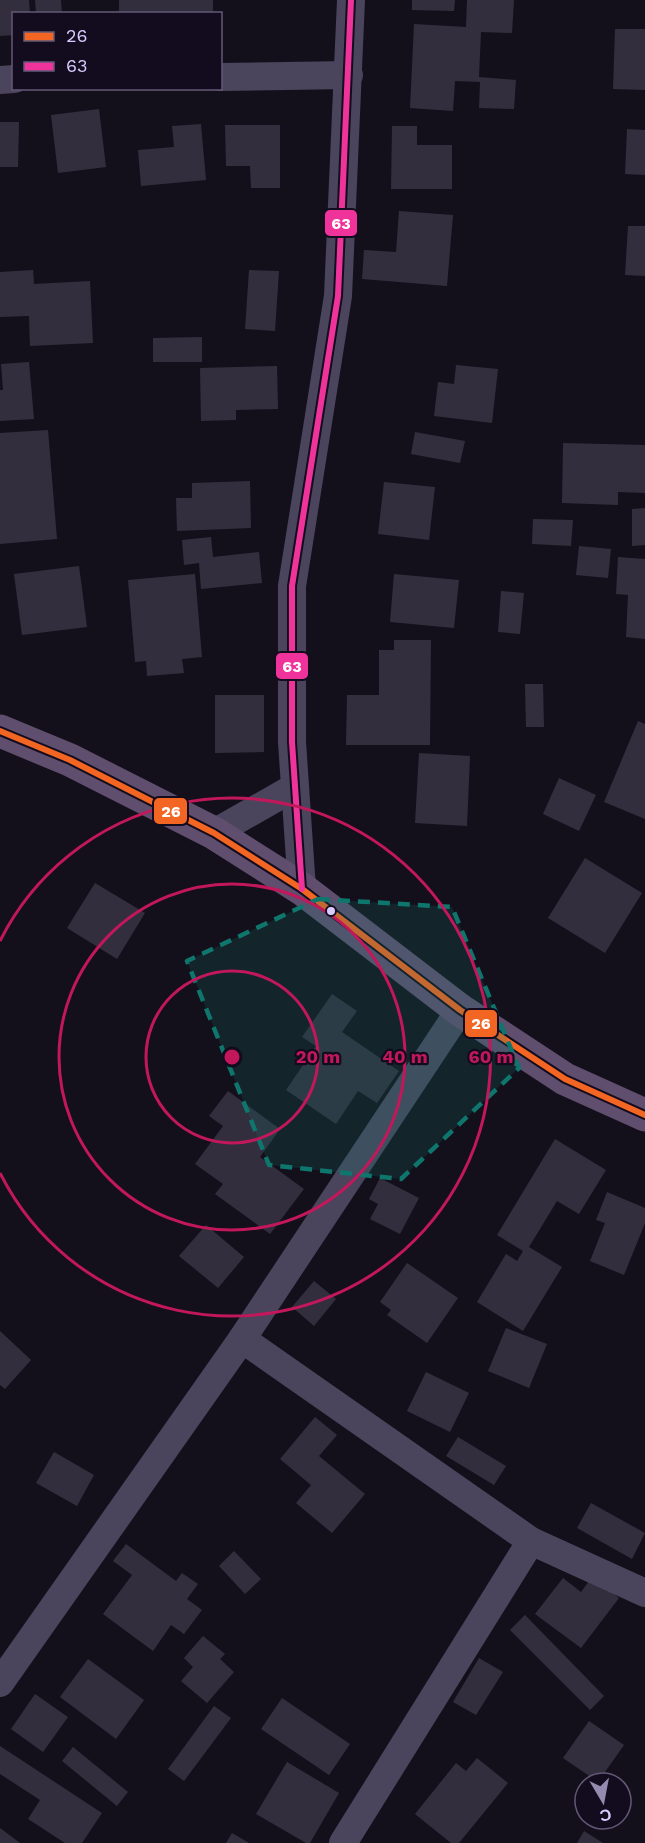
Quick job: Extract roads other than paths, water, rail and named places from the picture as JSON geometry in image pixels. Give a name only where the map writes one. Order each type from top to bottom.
[{"type":"main road","points":[[0,731],[70,760],[214,833],[302,889],[460,1010],[565,1078],[645,1115]]},
{"type":"street","points":[[302,889],[292,742],[292,586],[338,296],[351,0]]},
{"type":"street","points":[[222,77],[349,75]]},
{"type":"street","points":[[214,833],[295,787]]},
{"type":"street","points":[[0,1683],[242,1339],[460,1010]]},
{"type":"street","points":[[242,1339],[531,1541],[645,1593]]},
{"type":"street","points":[[343,1843],[531,1541]]}]
